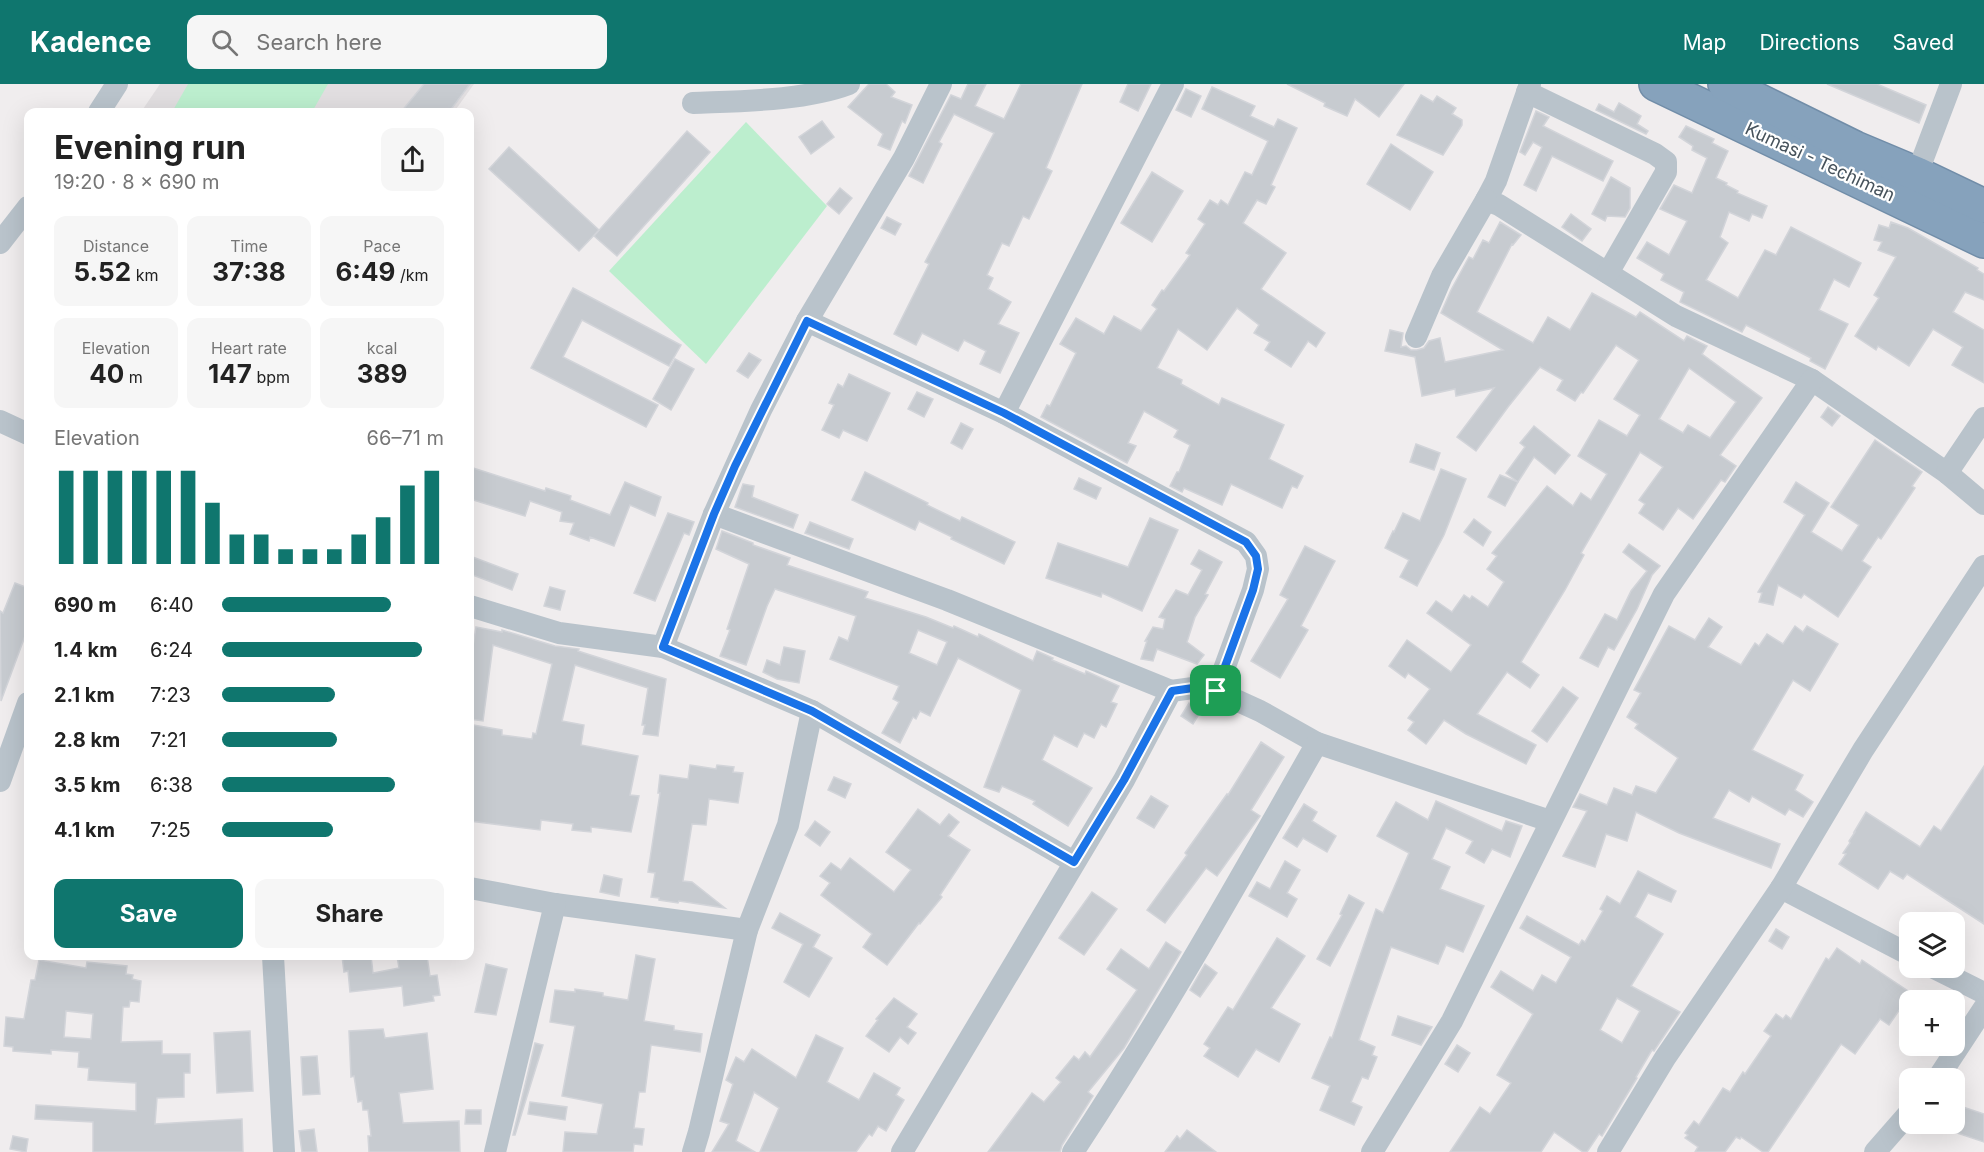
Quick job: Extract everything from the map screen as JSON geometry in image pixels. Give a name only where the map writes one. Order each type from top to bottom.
[{"type":"highway","name":"Kumasi - Techiman","points":[[1656,84],[1984,241]]},
{"type":"highway","points":[[1725,84],[1984,207]]},
{"type":"street","points":[[102,108],[117,84]]},
{"type":"street","points":[[693,104],[757,100],[831,91],[849,84]]},
{"type":"street","points":[[663,647],[714,514],[761,410],[807,321],[904,158],[941,84]]},
{"type":"street","points":[[1004,413],[1173,84]]},
{"type":"street","points":[[1917,174],[1951,84]]},
{"type":"street","points":[[1416,337],[1442,276],[1496,181],[1529,88],[1655,154],[1666,162],[1666,172],[1608,273]]},
{"type":"street","points":[[1486,200],[1676,315],[1812,380],[1947,473],[1984,504]]},
{"type":"street","points":[[0,243],[24,212]]},
{"type":"street","points":[[807,321],[1004,413],[1246,542],[1256,556],[1258,569],[1253,590],[1216,691]]},
{"type":"street","points":[[1372,1152],[1452,1021],[1664,594],[1812,380]]},
{"type":"street","points":[[1947,473],[1984,418]]},
{"type":"street","points":[[0,421],[24,432]]},
{"type":"street","points":[[714,514],[947,600],[1172,691],[1193,688],[1216,691],[1260,711],[1317,743],[1550,821]]},
{"type":"street","points":[[1608,1152],[1665,1058],[1780,888],[1863,750],[1984,566]]},
{"type":"street","points":[[474,607],[560,633],[663,647],[812,711],[1074,862]]},
{"type":"street","points":[[902,1152],[1124,780],[1172,691]]},
{"type":"street","points":[[693,1152],[747,930],[788,825],[812,711]]},
{"type":"street","points":[[0,781],[24,714]]},
{"type":"street","points":[[1073,1152],[1127,1070],[1196,955],[1317,743]]},
{"type":"street","points":[[1780,888],[1899,949]]},
{"type":"street","points":[[474,889],[555,904],[747,930]]},
{"type":"street","points":[[495,1152],[555,904]]},
{"type":"street","points":[[273,960],[284,1152]]},
{"type":"street","points":[[1954,978],[1984,993]]},
{"type":"street","points":[[1945,1068],[1984,1008]]},
{"type":"street","points":[[1875,1152],[1899,1125]]},
{"type":"shaded area","points":[[160,84],[474,84],[457,108],[144,108]]},
{"type":"green space","points":[[188,84],[328,84],[314,108],[174,108]]},
{"type":"green space","points":[[746,122],[827,206],[706,364],[609,271]]},
{"type":"building","points":[[424,84],[470,84],[452,108],[404,108]]},
{"type":"building","points":[[869,84],[886,84],[895,92],[891,97],[912,105],[905,123],[902,121],[890,150],[878,145],[883,134],[848,107]]},
{"type":"building","points":[[968,84],[986,84],[975,106],[1004,119],[1021,84],[1082,84],[1046,168],[1052,171],[1029,219],[1023,216],[1009,246],[1002,243],[987,275],[993,278],[988,289],[1011,302],[998,324],[1019,333],[1000,373],[980,364],[986,351],[964,340],[958,351],[922,333],[916,345],[894,334],[929,264],[925,262],[994,133],[954,114],[939,142],[942,144],[923,183],[909,176],[951,95],[961,99]]},
{"type":"building","points":[[1128,84],[1151,84],[1138,111],[1120,102]]},
{"type":"building","points":[[1287,84],[1404,84],[1379,117],[1355,99],[1347,116],[1324,106],[1325,103]]},
{"type":"building","points":[[1827,84],[1877,84],[1926,105],[1919,123]]},
{"type":"building","points":[[1212,87],[1255,106],[1250,116],[1274,127],[1278,119],[1297,128],[1271,185],[1275,187],[1266,204],[1257,200],[1243,223],[1286,253],[1261,289],[1325,333],[1316,347],[1308,341],[1291,367],[1265,350],[1270,342],[1254,333],[1259,325],[1237,308],[1207,350],[1178,329],[1157,368],[1182,380],[1181,384],[1219,405],[1222,398],[1284,425],[1269,459],[1303,476],[1297,488],[1292,486],[1282,508],[1231,484],[1222,505],[1184,488],[1182,492],[1170,486],[1179,472],[1190,445],[1174,437],[1178,430],[1144,411],[1128,443],[1136,446],[1127,463],[1041,417],[1047,405],[1050,406],[1076,353],[1060,344],[1076,318],[1104,334],[1114,316],[1141,331],[1157,309],[1152,305],[1190,255],[1186,253],[1205,224],[1198,219],[1210,200],[1218,205],[1221,200],[1228,205],[1245,172],[1252,175],[1268,141],[1202,109]]},
{"type":"building","points":[[1186,89],[1201,96],[1191,117],[1176,110]]},
{"type":"building","points":[[1421,95],[1433,102],[1437,96],[1456,108],[1452,114],[1462,120],[1462,125],[1443,155],[1397,135]]},
{"type":"building","points":[[1619,103],[1641,116],[1637,124],[1648,131],[1646,134],[1596,110],[1599,104],[1614,112]]},
{"type":"building","points":[[1536,111],[1549,117],[1543,126],[1613,161],[1603,181],[1552,156],[1536,191],[1524,185],[1542,147],[1533,142],[1525,155],[1520,152]]},
{"type":"building","points":[[822,121],[834,137],[811,154],[799,137]]},
{"type":"building","points":[[1686,126],[1714,139],[1712,143],[1728,151],[1716,178],[1727,183],[1726,185],[1738,191],[1737,193],[1767,206],[1762,218],[1752,214],[1749,221],[1729,212],[1720,237],[1728,243],[1706,280],[1738,298],[1765,250],[1776,255],[1791,227],[1861,263],[1849,287],[1834,279],[1819,310],[1848,324],[1825,369],[1810,361],[1811,358],[1746,325],[1742,332],[1680,302],[1684,292],[1661,280],[1664,274],[1637,258],[1647,242],[1669,255],[1687,221],[1660,209],[1674,185],[1692,193],[1707,158],[1692,150],[1693,146],[1679,137]]},
{"type":"building","points":[[687,131],[710,152],[617,256],[594,236]]},
{"type":"building","points":[[1391,144],[1433,172],[1410,210],[1367,184]]},
{"type":"building","points":[[509,147],[599,230],[579,251],[489,169]]},
{"type":"building","points":[[1152,172],[1183,191],[1152,242],[1121,223]]},
{"type":"building","points":[[1611,177],[1630,188],[1630,208],[1625,217],[1607,216],[1605,221],[1592,214]]},
{"type":"building","points":[[840,188],[852,198],[839,214],[827,204]]},
{"type":"building","points":[[1571,214],[1591,229],[1582,241],[1562,227]]},
{"type":"building","points":[[887,217],[901,224],[895,235],[881,228]]},
{"type":"building","points":[[1500,222],[1521,235],[1512,244],[1477,312],[1533,343],[1548,317],[1570,330],[1592,293],[1636,317],[1640,312],[1684,341],[1687,336],[1707,346],[1702,354],[1762,398],[1720,455],[1736,466],[1725,482],[1721,480],[1693,519],[1678,508],[1663,530],[1639,513],[1645,504],[1639,500],[1663,467],[1640,452],[1581,553],[1584,555],[1565,590],[1521,662],[1539,675],[1530,688],[1507,672],[1477,714],[1536,745],[1526,764],[1466,734],[1444,720],[1426,744],[1408,730],[1414,722],[1408,718],[1430,689],[1408,673],[1405,678],[1389,666],[1407,640],[1451,672],[1471,645],[1427,613],[1436,601],[1452,612],[1464,595],[1470,599],[1472,596],[1488,607],[1504,582],[1487,569],[1497,556],[1492,553],[1547,486],[1573,506],[1581,493],[1591,500],[1607,474],[1578,456],[1599,420],[1627,436],[1640,415],[1614,399],[1639,360],[1616,345],[1575,401],[1557,390],[1563,380],[1540,367],[1476,451],[1457,437],[1494,388],[1456,396],[1455,389],[1422,396],[1415,357],[1385,351],[1390,330],[1403,333],[1401,347],[1406,346],[1411,350],[1424,348],[1429,341],[1440,338],[1445,362],[1503,350],[1441,313],[1469,257],[1473,259],[1483,240],[1489,243]],"holes":[[[1689,368],[1736,402],[1710,438],[1688,425],[1683,433],[1659,419]]]},
{"type":"building","points":[[1891,222],[1908,228],[1978,268],[1977,270],[1984,274],[1984,300],[1965,292],[1953,312],[1984,330],[1984,383],[1952,365],[1963,347],[1933,329],[1909,366],[1878,346],[1876,350],[1855,336],[1879,298],[1874,295],[1896,257],[1878,250],[1882,242],[1874,240],[1879,225],[1889,228]]},
{"type":"building","points":[[573,288],[681,345],[669,366],[582,320],[563,357],[658,405],[646,427],[531,368]]},
{"type":"building","points":[[749,353],[761,360],[748,378],[737,371]]},
{"type":"building","points":[[675,359],[694,369],[671,410],[653,399]]},
{"type":"building","points":[[849,374],[890,393],[867,441],[843,430],[839,438],[822,430],[834,405],[829,403],[838,384],[843,387]]},
{"type":"building","points":[[917,392],[933,399],[924,417],[908,409]]},
{"type":"building","points":[[1828,407],[1840,416],[1832,426],[1821,417]]},
{"type":"building","points":[[961,423],[973,429],[962,449],[951,443]]},
{"type":"building","points":[[1534,426],[1570,455],[1555,474],[1534,457],[1518,482],[1506,473],[1525,447],[1520,443]]},
{"type":"building","points":[[1875,440],[1922,472],[1912,486],[1915,488],[1881,539],[1878,537],[1862,561],[1871,567],[1838,617],[1804,594],[1801,598],[1778,585],[1773,605],[1759,602],[1762,593],[1758,592],[1805,515],[1784,502],[1796,482],[1829,503],[1811,532],[1842,551],[1859,525],[1831,507]]},
{"type":"building","points":[[1416,444],[1440,453],[1434,470],[1410,462]]},
{"type":"building","points":[[474,468],[545,491],[546,488],[571,496],[570,500],[610,515],[625,482],[661,497],[655,516],[630,505],[614,546],[590,537],[589,541],[570,534],[574,523],[560,521],[562,512],[530,501],[525,516],[474,500]]},
{"type":"building","points":[[1441,469],[1466,479],[1444,535],[1417,586],[1400,577],[1409,560],[1385,548],[1403,513],[1420,521]]},
{"type":"building","points":[[865,472],[960,521],[962,517],[1015,542],[1004,564],[919,521],[915,530],[852,500]]},
{"type":"building","points":[[1500,475],[1518,482],[1505,506],[1488,497]]},
{"type":"building","points":[[1079,478],[1101,488],[1096,499],[1074,489]]},
{"type":"building","points":[[743,484],[754,486],[752,497],[798,515],[793,528],[735,507]]},
{"type":"building","points":[[668,513],[694,522],[689,535],[684,533],[655,601],[634,593]]},
{"type":"building","points":[[1150,518],[1178,530],[1142,611],[1102,593],[1101,597],[1046,578],[1058,543],[1128,567]]},
{"type":"building","points":[[1474,519],[1491,532],[1483,546],[1464,532]]},
{"type":"building","points":[[810,522],[853,539],[849,549],[805,533]]},
{"type":"building","points":[[722,531],[790,558],[787,565],[868,592],[865,598],[953,628],[954,626],[978,637],[979,634],[1033,661],[1037,651],[1053,658],[1052,660],[1085,674],[1086,671],[1119,686],[1111,702],[1117,704],[1106,727],[1101,724],[1094,738],[1084,733],[1077,747],[1054,735],[1042,760],[1092,788],[1068,826],[1033,804],[1035,801],[1002,786],[999,792],[984,787],[1021,690],[958,658],[930,716],[920,711],[916,719],[913,717],[900,743],[882,733],[899,702],[893,699],[899,686],[830,659],[839,637],[848,641],[856,616],[775,589],[746,665],[720,656],[749,564],[716,549]],"holes":[[[918,630],[947,642],[937,665],[909,653]]]},
{"type":"building","points":[[1629,544],[1660,566],[1652,575],[1637,609],[1614,650],[1608,647],[1598,667],[1580,658],[1605,614],[1617,620],[1631,591],[1647,571],[1623,552]]},
{"type":"building","points":[[1305,546],[1335,561],[1301,626],[1308,630],[1280,678],[1251,661],[1288,599],[1280,595]]},
{"type":"building","points":[[1199,550],[1222,562],[1205,594],[1208,595],[1195,617],[1187,642],[1204,655],[1197,664],[1157,649],[1153,661],[1141,659],[1147,641],[1145,641],[1153,627],[1163,629],[1165,619],[1159,617],[1176,590],[1188,595],[1202,570],[1191,564]]},
{"type":"building","points":[[474,558],[518,574],[512,590],[474,576]]},
{"type":"building","points":[[15,583],[24,586],[24,639],[1,701],[0,611],[3,613]]},
{"type":"building","points":[[550,587],[565,591],[560,610],[544,606]]},
{"type":"building","points":[[1709,618],[1722,627],[1708,647],[1741,665],[1755,643],[1759,646],[1767,634],[1783,644],[1795,626],[1803,632],[1807,626],[1838,644],[1810,691],[1793,680],[1752,750],[1803,775],[1795,790],[1813,802],[1803,817],[1789,809],[1785,815],[1752,796],[1749,802],[1729,790],[1713,818],[1780,844],[1771,868],[1679,833],[1636,812],[1627,841],[1606,834],[1595,867],[1563,856],[1587,811],[1573,807],[1580,794],[1607,805],[1614,788],[1632,795],[1636,786],[1656,793],[1678,758],[1635,728],[1638,724],[1627,717],[1641,693],[1634,690],[1669,626],[1695,640]]},
{"type":"building","points":[[476,627],[502,632],[502,630],[555,646],[579,649],[578,651],[666,679],[658,736],[643,734],[645,725],[642,725],[648,688],[575,665],[562,721],[584,725],[581,745],[638,756],[630,795],[639,796],[631,832],[591,827],[591,832],[572,830],[573,824],[541,820],[540,830],[474,822],[474,725],[502,730],[502,735],[532,739],[533,733],[536,734],[552,664],[493,645],[483,721],[474,720]]},
{"type":"building","points":[[784,647],[805,651],[799,683],[777,679],[763,672],[767,660],[780,665]]},
{"type":"building","points":[[1563,687],[1578,698],[1547,742],[1532,731]]},
{"type":"building","points":[[1189,703],[1201,711],[1193,724],[1181,716]]},
{"type":"building","points":[[1261,742],[1284,757],[1251,810],[1260,816],[1217,876],[1206,868],[1165,923],[1147,910],[1228,795]]},
{"type":"building","points":[[690,765],[716,769],[717,765],[734,767],[733,772],[743,773],[738,803],[709,799],[706,825],[692,824],[683,881],[692,882],[725,908],[679,901],[678,903],[651,897],[655,873],[648,872],[660,793],[658,793],[660,775],[688,779]]},
{"type":"building","points":[[1984,766],[1984,924],[1907,874],[1903,879],[1890,871],[1878,889],[1839,864],[1866,812],[1920,847],[1934,826],[1941,831]]},
{"type":"building","points":[[834,777],[851,784],[845,798],[828,790]]},
{"type":"building","points":[[1151,796],[1168,806],[1154,828],[1137,818]]},
{"type":"building","points":[[1436,801],[1502,831],[1506,821],[1522,826],[1510,857],[1492,849],[1484,863],[1466,853],[1473,841],[1446,828],[1432,859],[1450,867],[1440,889],[1484,906],[1463,952],[1446,945],[1438,964],[1391,947],[1359,1040],[1375,1047],[1372,1055],[1377,1057],[1368,1079],[1362,1077],[1351,1102],[1362,1107],[1354,1125],[1320,1110],[1330,1086],[1312,1078],[1330,1037],[1332,1038],[1376,909],[1383,913],[1409,853],[1377,836],[1396,802],[1428,820]]},
{"type":"building","points":[[1304,804],[1317,812],[1312,821],[1336,836],[1327,852],[1303,838],[1297,847],[1283,838]]},
{"type":"building","points":[[918,809],[940,825],[949,814],[959,822],[948,836],[970,850],[940,895],[942,897],[887,965],[863,947],[872,934],[821,895],[830,883],[820,876],[831,863],[841,870],[850,858],[894,892],[911,870],[886,852]]},
{"type":"building","points":[[815,821],[830,832],[820,846],[805,835]]},
{"type":"building","points":[[1285,861],[1300,870],[1287,893],[1297,899],[1287,917],[1249,896],[1257,882],[1270,889]]},
{"type":"building","points":[[1638,871],[1676,891],[1671,902],[1648,893],[1635,917],[1663,934],[1631,986],[1680,1012],[1654,1051],[1652,1050],[1602,1136],[1599,1134],[1587,1152],[1583,1152],[1554,1132],[1541,1152],[1450,1152],[1480,1107],[1490,1114],[1511,1083],[1497,1075],[1533,1014],[1491,987],[1501,971],[1533,991],[1542,975],[1556,983],[1571,957],[1520,928],[1527,916],[1579,945],[1582,940],[1585,942],[1603,911],[1600,909],[1607,896],[1620,904]],"holes":[[[1617,998],[1640,1011],[1622,1043],[1600,1030]]]},
{"type":"building","points":[[604,875],[622,879],[619,896],[600,892]]},
{"type":"building","points":[[1092,892],[1117,909],[1084,955],[1059,938]]},
{"type":"building","points":[[1349,895],[1364,903],[1330,966],[1317,959],[1342,915],[1340,914]]},
{"type":"building","points":[[780,913],[820,935],[813,947],[832,958],[809,997],[784,982],[803,944],[772,928]]},
{"type":"building","points":[[1776,929],[1789,937],[1782,949],[1769,941]]},
{"type":"building","points":[[1277,938],[1305,956],[1271,1008],[1300,1024],[1279,1062],[1256,1049],[1238,1077],[1204,1056],[1210,1048],[1204,1044],[1228,1007],[1233,1010]]},
{"type":"building","points":[[1166,942],[1181,952],[1124,1048],[1088,1092],[1093,1096],[1062,1145],[1060,1152],[988,1152],[1032,1093],[1044,1102],[1061,1082],[1056,1078],[1074,1056],[1079,1060],[1085,1052],[1090,1057],[1137,990],[1107,969],[1121,949],[1149,969]]},
{"type":"building","points":[[1837,948],[1860,964],[1862,960],[1907,990],[1899,990],[1899,1010],[1889,1025],[1880,1019],[1855,1054],[1841,1044],[1768,1152],[1763,1152],[1741,1137],[1740,1139],[1736,1137],[1725,1152],[1695,1152],[1698,1147],[1685,1138],[1688,1135],[1685,1133],[1694,1121],[1699,1125],[1723,1088],[1730,1092],[1743,1072],[1745,1074],[1771,1036],[1764,1031],[1776,1014],[1783,1019],[1786,1015],[1791,1019],[1826,958],[1829,960]]},
{"type":"building","points":[[636,955],[655,959],[644,1021],[674,1026],[674,1030],[702,1034],[700,1052],[651,1045],[645,1092],[639,1092],[634,1128],[644,1129],[642,1145],[634,1144],[633,1152],[563,1152],[565,1132],[597,1134],[603,1104],[562,1096],[575,1026],[550,1022],[555,990],[575,992],[575,989],[628,1000]]},
{"type":"building","points":[[39,960],[86,968],[87,962],[127,966],[126,974],[133,975],[132,979],[141,981],[139,1002],[130,1001],[129,1007],[123,1007],[121,1042],[162,1041],[162,1054],[190,1054],[190,1073],[184,1073],[184,1097],[157,1098],[155,1124],[242,1119],[243,1152],[93,1152],[93,1122],[35,1119],[36,1105],[136,1111],[136,1083],[88,1080],[89,1068],[78,1067],[79,1052],[51,1050],[51,1054],[13,1051],[13,1047],[4,1046],[6,1017],[24,1019],[31,980],[35,980]],"holes":[[[66,1011],[93,1014],[91,1039],[64,1037]]]},
{"type":"building","points":[[342,960],[371,960],[373,973],[399,968],[398,960],[428,960],[430,976],[437,975],[440,995],[433,996],[434,1001],[404,1006],[402,986],[350,992],[348,971],[344,972]]},
{"type":"building","points":[[486,964],[507,969],[496,1015],[475,1012]]},
{"type":"building","points":[[1205,964],[1217,973],[1200,997],[1190,990]]},
{"type":"building","points":[[894,998],[917,1014],[907,1027],[916,1033],[908,1044],[900,1037],[889,1052],[866,1036],[878,1020],[876,1019]]},
{"type":"building","points":[[1398,1016],[1432,1027],[1421,1045],[1392,1035]]},
{"type":"building","points":[[383,1029],[385,1038],[427,1033],[433,1089],[399,1093],[403,1123],[459,1121],[460,1152],[369,1152],[368,1136],[371,1136],[368,1110],[363,1110],[362,1101],[358,1102],[354,1076],[351,1077],[349,1031]]},
{"type":"building","points":[[250,1031],[253,1091],[217,1093],[214,1033]]},
{"type":"building","points":[[816,1035],[843,1048],[827,1082],[859,1100],[874,1073],[900,1088],[896,1095],[904,1100],[886,1131],[878,1126],[872,1136],[869,1134],[856,1152],[760,1152],[779,1108],[754,1092],[736,1141],[755,1152],[712,1152],[729,1124],[720,1121],[733,1084],[726,1080],[736,1057],[744,1062],[752,1049],[796,1078]]},
{"type":"building","points":[[535,1043],[543,1045],[515,1135],[513,1135]]},
{"type":"building","points":[[1457,1045],[1470,1053],[1458,1072],[1445,1064]]},
{"type":"building","points":[[317,1056],[320,1094],[303,1095],[301,1057]]},
{"type":"building","points":[[530,1102],[567,1107],[565,1120],[528,1114]]},
{"type":"building","points":[[1965,1108],[1984,1114],[1984,1142],[1960,1134],[1965,1134]]},
{"type":"building","points":[[466,1110],[481,1110],[481,1124],[465,1124]]},
{"type":"building","points":[[314,1129],[317,1152],[302,1152],[299,1131]]},
{"type":"building","points":[[1187,1130],[1216,1152],[1165,1152],[1177,1136],[1180,1139]]},
{"type":"building","points":[[13,1136],[28,1139],[26,1152],[10,1149]]},
{"type":"route","points":[[807,321],[1004,413],[1246,542],[1256,556],[1258,569],[1253,590],[1216,691],[1203,688],[1172,691],[1124,780],[1074,862],[812,711],[663,647],[735,466],[807,321]]}]
